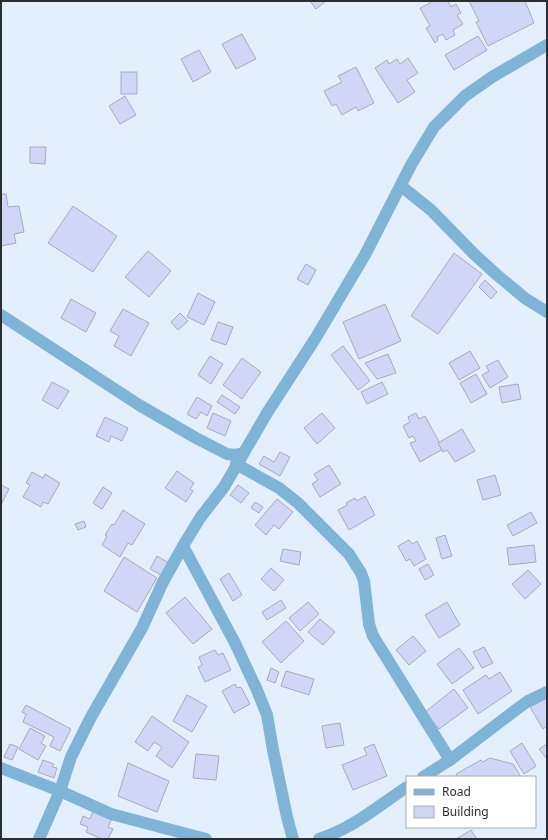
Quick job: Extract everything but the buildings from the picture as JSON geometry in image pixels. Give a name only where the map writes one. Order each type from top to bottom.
[{"type":"street","points":[[39,839],[60,791],[71,757],[91,716],[142,628],[163,582],[200,518],[224,487],[236,464],[365,255],[428,136],[440,120],[465,96],[492,77],[547,45]]},
{"type":"street","points":[[401,186],[431,210],[497,275],[526,299],[547,312]]},
{"type":"street","points":[[1,315],[139,405],[183,431],[227,454],[235,456],[243,453]]},
{"type":"street","points":[[236,464],[279,488],[298,503],[340,544],[355,562],[364,581],[369,624],[373,636],[450,760]]},
{"type":"street","points":[[183,546],[235,643],[267,715],[274,757],[287,817],[294,839]]},
{"type":"street","points":[[425,776],[450,760],[516,709],[528,701],[547,692]]},
{"type":"street","points":[[1,768],[60,791],[111,814],[206,839]]},
{"type":"street","points":[[319,839],[349,825],[376,809],[406,788]]}]
